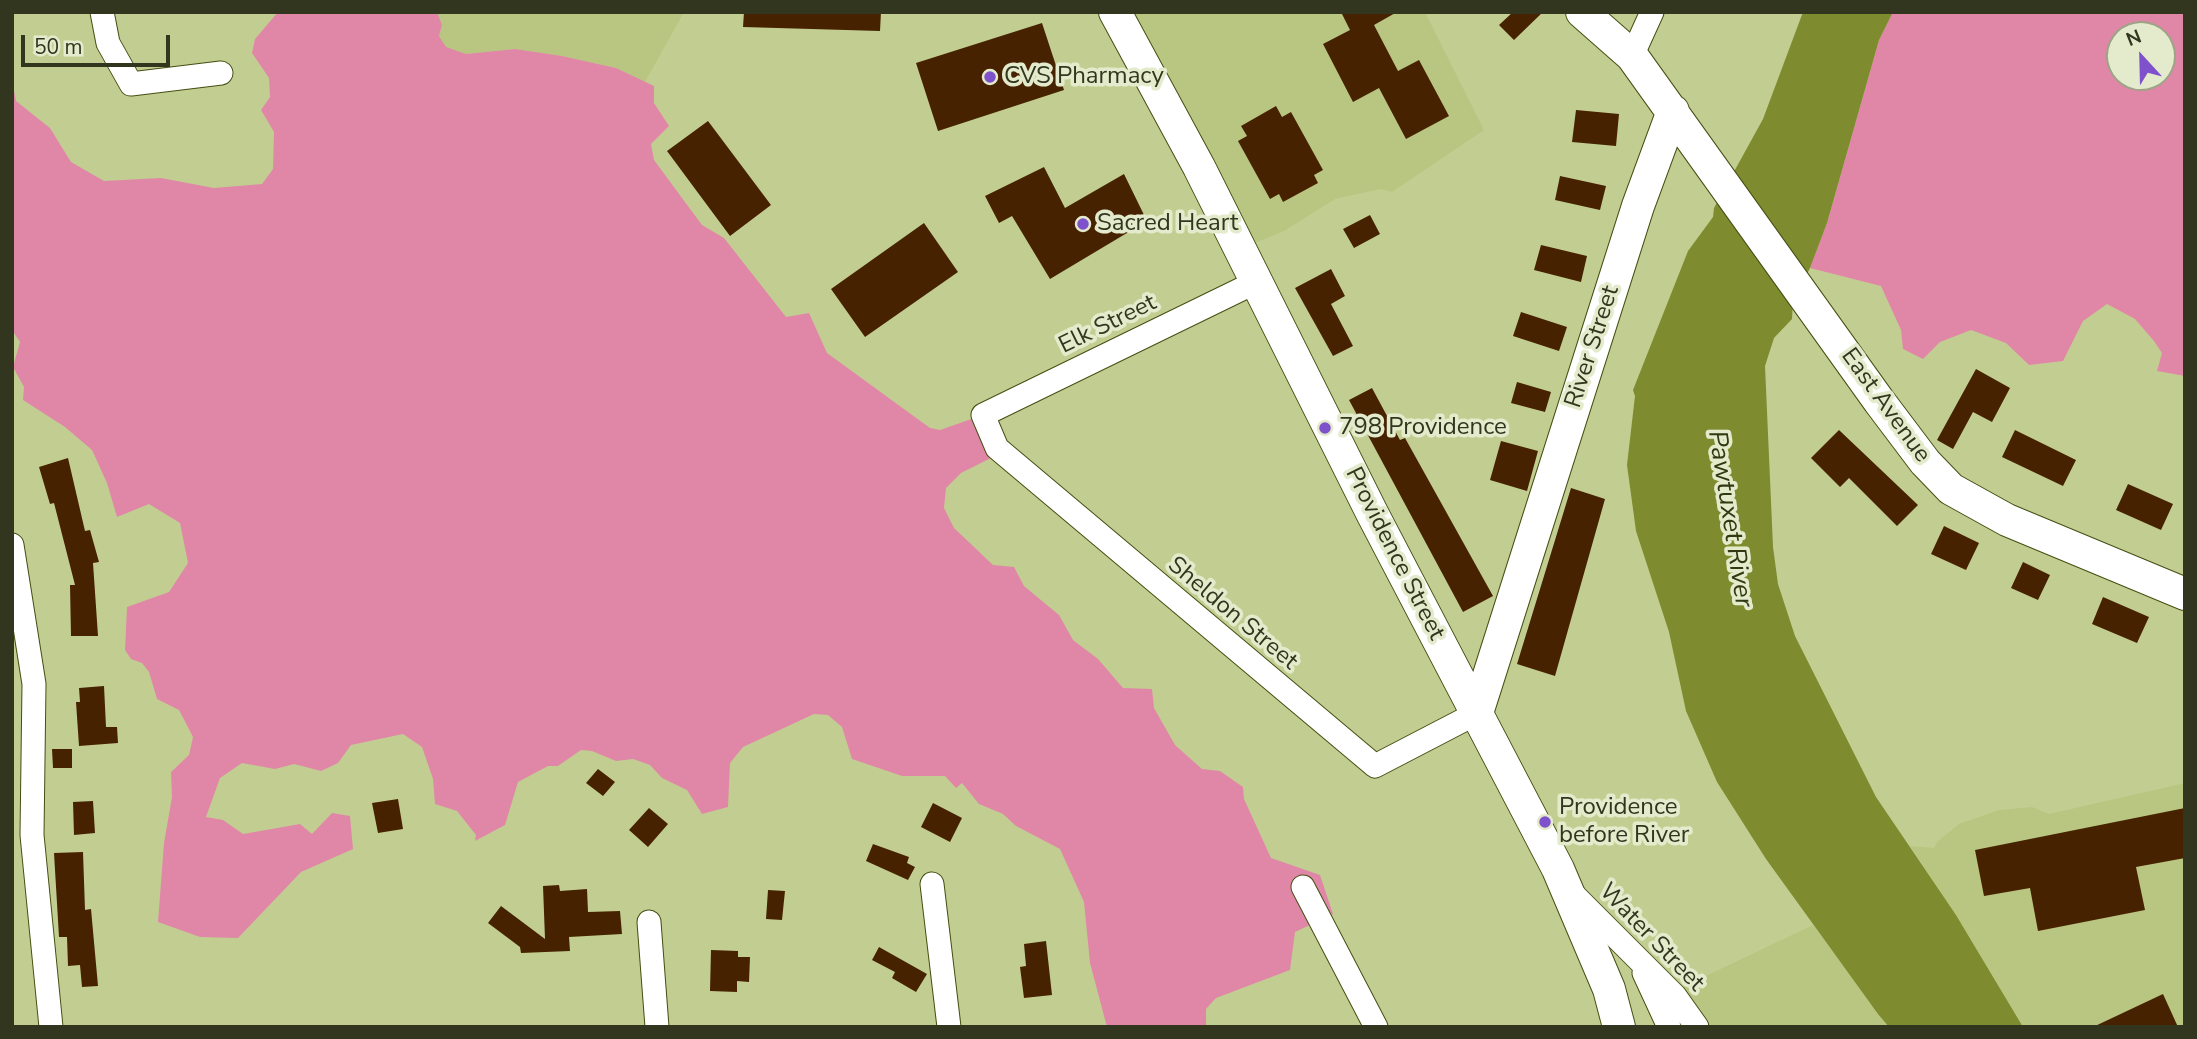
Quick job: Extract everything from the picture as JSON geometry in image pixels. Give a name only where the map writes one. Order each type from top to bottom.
[{"type":"main road","name":"Providence Street","points":[[1115,12],[1199,167],[1565,886],[1609,989],[1619,1027]]},
{"type":"main road","points":[[1582,12],[1632,56],[1673,111]]},
{"type":"main road","name":"East Avenue","points":[[1673,111],[1925,462],[1951,489],[2007,520],[2185,594]]},
{"type":"main road","name":"River Street","points":[[1477,713],[1634,219],[1673,111]]},
{"type":"street","points":[[102,12],[108,43],[131,84],[221,74]]},
{"type":"street","points":[[1632,56],[1652,12]]},
{"type":"street","name":"Elk Street","points":[[983,415],[1256,282]]},
{"type":"street","name":"Sheldon Street","points":[[983,415],[997,448],[1375,766],[1477,713]]},
{"type":"street","points":[[12,545],[21,587],[34,684],[22,838],[51,1027]]},
{"type":"street","points":[[932,884],[948,1027]]},
{"type":"street","name":"Water Street","points":[[1565,886],[1675,996],[1697,1027]]},
{"type":"street","points":[[1303,887],[1376,1027]]},
{"type":"street","points":[[649,922],[657,1027]]},
{"type":"street","points":[[1638,961],[1669,1027]]},
{"type":"shaded area","points":[[278,12],[437,12],[442,25],[439,36],[446,47],[466,54],[515,49],[562,56],[616,68],[654,86],[654,103],[669,126],[651,144],[654,160],[702,225],[724,238],[786,317],[809,313],[827,353],[930,428],[940,430],[977,417],[1001,453],[961,473],[946,488],[944,508],[954,528],[993,565],[1014,567],[1024,586],[1059,615],[1073,640],[1098,659],[1123,688],[1152,689],[1154,708],[1175,745],[1202,769],[1220,771],[1243,787],[1244,799],[1271,858],[1320,875],[1333,914],[1295,932],[1290,970],[1216,998],[1206,1009],[1206,1027],[1107,1027],[1090,963],[1084,902],[1060,849],[1016,826],[1003,814],[979,804],[962,783],[956,788],[945,776],[902,776],[852,759],[842,727],[828,715],[814,714],[743,747],[730,763],[728,807],[702,814],[687,790],[662,778],[650,765],[633,759],[616,761],[592,751],[581,750],[558,766],[548,766],[518,782],[505,825],[475,841],[476,835],[457,811],[435,804],[433,779],[422,747],[403,734],[351,745],[338,763],[321,771],[294,764],[275,769],[242,763],[220,778],[206,817],[223,820],[243,834],[300,824],[312,834],[332,813],[350,816],[353,849],[301,872],[238,938],[200,937],[158,922],[164,843],[172,797],[171,772],[189,755],[193,737],[179,710],[157,699],[149,672],[142,663],[131,659],[125,650],[127,607],[169,592],[188,563],[180,523],[149,504],[117,517],[107,483],[92,450],[65,427],[23,400],[24,387],[13,367],[20,342],[12,330],[12,80],[16,101],[50,128],[71,162],[104,181],[161,178],[214,188],[262,184],[273,169],[274,132],[261,110],[270,97],[269,78],[252,53],[255,39]]},
{"type":"shaded area","points":[[437,12],[684,12],[645,82],[616,68],[562,56],[515,49],[466,54],[446,48],[439,36],[442,25]]},
{"type":"shaded area","points":[[1116,12],[1425,12],[1484,130],[1392,192],[1381,189],[1335,199],[1284,231],[1243,248]]},
{"type":"shaded area","points":[[1893,12],[2185,12],[2185,376],[2157,371],[2162,353],[2154,341],[2135,319],[2107,304],[2083,321],[2063,361],[2029,365],[2006,343],[1971,330],[1940,342],[1923,359],[1903,349],[1901,330],[1881,286],[1810,268],[1827,223],[1879,40]]},
{"type":"shaded area","points":[[2185,783],[2185,1027],[2023,1027],[1956,915],[1910,846],[1934,848],[1937,842],[1959,824],[1999,810],[2032,807],[2049,814]]},
{"type":"shaded area","points":[[1813,925],[1889,1027],[1663,1027],[1649,1003]]},
{"type":"water","name":"Pawtuxet River","points":[[1803,12],[1893,12],[1879,40],[1827,223],[1810,268],[1793,300],[1792,319],[1774,338],[1765,366],[1773,547],[1778,584],[1795,636],[1876,797],[1956,915],[2023,1027],[1889,1027],[1878,1014],[1766,859],[1717,782],[1686,711],[1669,632],[1636,531],[1627,465],[1635,396],[1633,390],[1688,251],[1713,217],[1714,208],[1763,119]]},
{"type":"building","points":[[744,12],[881,12],[880,31],[743,27]]},
{"type":"building","points":[[1341,12],[1397,12],[1374,25],[1398,71],[1419,60],[1449,116],[1406,139],[1379,88],[1353,102],[1323,44],[1350,30]]},
{"type":"building","points":[[1513,12],[1543,12],[1514,40],[1499,25]]},
{"type":"building","name":"CVS Pharmacy","points":[[1042,23],[1064,90],[938,131],[916,63]]},
{"type":"building","points":[[1276,106],[1282,117],[1291,112],[1323,170],[1314,175],[1318,183],[1283,202],[1279,194],[1270,199],[1238,141],[1247,136],[1241,126]]},
{"type":"building","points":[[1576,110],[1619,114],[1616,146],[1572,142]]},
{"type":"building","points":[[708,121],[771,205],[730,236],[667,151]]},
{"type":"building","points":[[1044,167],[1065,208],[1124,174],[1147,221],[1050,279],[1012,216],[999,223],[985,196]]},
{"type":"building","points":[[1560,176],[1606,186],[1600,210],[1555,200]]},
{"type":"building","points":[[1370,215],[1380,234],[1354,248],[1343,229]]},
{"type":"building","points":[[924,223],[958,272],[865,337],[831,289]]},
{"type":"building","points":[[1541,245],[1587,256],[1581,282],[1534,270]]},
{"type":"building","points":[[1331,269],[1345,296],[1331,304],[1353,346],[1333,356],[1295,288]]},
{"type":"building","points":[[1521,312],[1567,327],[1559,351],[1513,336]]},
{"type":"building","points":[[1976,369],[2010,388],[1992,422],[1973,412],[1953,449],[1937,440]]},
{"type":"building","points":[[1517,382],[1551,392],[1545,412],[1511,403]]},
{"type":"building","points":[[1372,388],[1400,440],[1405,438],[1493,596],[1463,612],[1349,400]]},
{"type":"building","points":[[1839,430],[1918,505],[1897,526],[1849,478],[1840,487],[1811,458]]},
{"type":"building","points":[[2015,430],[2076,460],[2063,486],[2002,457]]},
{"type":"building","points":[[1501,441],[1538,451],[1527,491],[1490,480]]},
{"type":"building","points":[[68,458],[85,531],[90,530],[99,562],[93,563],[98,636],[71,636],[70,585],[75,585],[54,503],[50,504],[39,467]]},
{"type":"building","points":[[2128,484],[2173,504],[2161,530],[2116,510]]},
{"type":"building","points":[[1571,488],[1605,499],[1555,676],[1517,664]]},
{"type":"building","points":[[1944,526],[1979,543],[1966,570],[1931,554]]},
{"type":"building","points":[[2023,562],[2050,575],[2038,600],[2011,588]]},
{"type":"building","points":[[2103,597],[2149,617],[2137,643],[2092,624]]},
{"type":"building","points":[[104,686],[106,727],[117,727],[118,743],[79,746],[76,702],[80,702],[79,688]]},
{"type":"building","points":[[52,749],[72,749],[72,768],[53,768]]},
{"type":"building","points":[[598,769],[615,782],[603,796],[586,783]]},
{"type":"building","points":[[398,799],[403,829],[378,833],[372,803]]},
{"type":"building","points":[[93,801],[95,833],[74,835],[73,802]]},
{"type":"building","points":[[933,803],[962,818],[950,842],[921,827]]},
{"type":"building","points":[[649,808],[668,824],[648,847],[629,830]]},
{"type":"building","points":[[2185,808],[2185,858],[2136,867],[2145,910],[2038,931],[2030,888],[1984,896],[1975,850]]},
{"type":"building","points":[[873,844],[909,857],[907,863],[915,867],[908,880],[866,861]]},
{"type":"building","points":[[83,852],[85,910],[91,909],[98,986],[82,987],[80,965],[68,966],[67,937],[59,937],[54,853]]},
{"type":"building","points":[[559,885],[560,891],[587,889],[588,912],[620,911],[622,934],[569,937],[570,951],[521,953],[520,947],[488,923],[501,906],[545,939],[543,886]]},
{"type":"building","points":[[768,890],[785,891],[782,920],[766,919]]},
{"type":"building","points":[[1046,941],[1052,995],[1024,998],[1020,967],[1026,966],[1024,944]]},
{"type":"building","points":[[879,947],[927,974],[916,992],[892,978],[895,972],[872,960]]},
{"type":"building","points":[[711,950],[738,951],[738,957],[750,957],[749,982],[737,981],[737,992],[710,991]]},
{"type":"building","points":[[2163,994],[2178,1027],[2093,1027]]},
{"type":"place","name":"CVS Pharmacy","points":[[990,77]]},
{"type":"place","name":"Sacred Heart","points":[[1083,224]]},
{"type":"place","name":"798 Providence","points":[[1325,428]]},
{"type":"place","name":"Providence before River","points":[[1545,822]]}]
